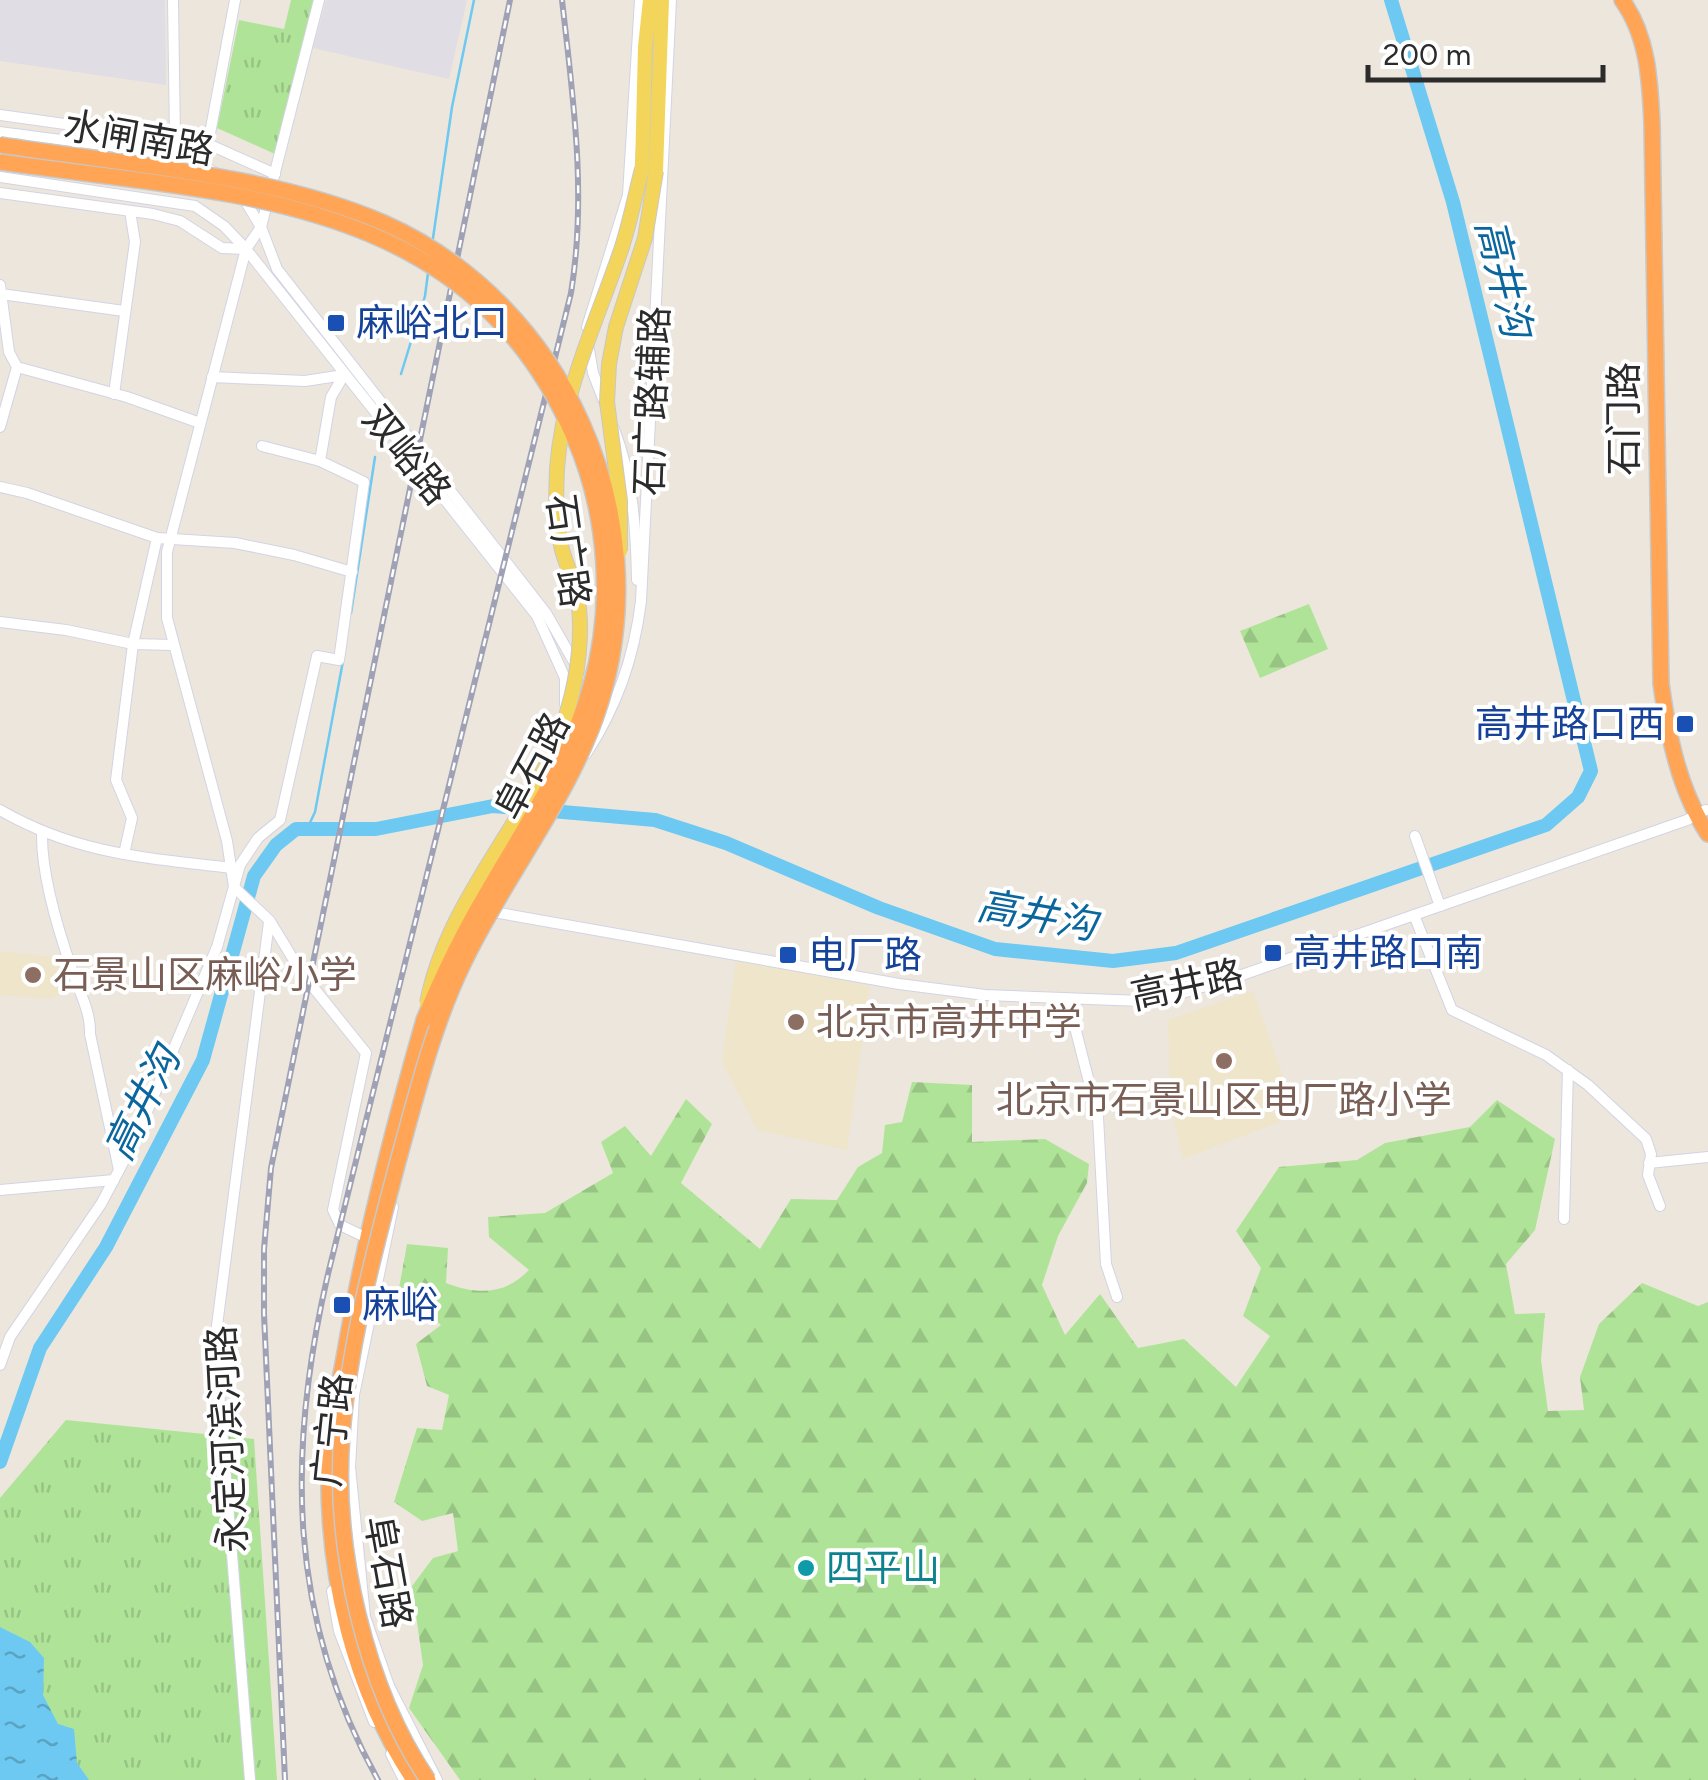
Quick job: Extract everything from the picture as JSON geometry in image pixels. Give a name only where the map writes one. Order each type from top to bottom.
[{"type":"highway","name":"石门路","points":[[1622,0],[1637,27],[1650,86],[1661,683],[1668,729],[1703,813]]},
{"type":"highway","name":"石门路","points":[[1630,0],[1649,39],[1657,88],[1672,682],[1686,763],[1708,834]]},
{"type":"highway","name":"阜石路","points":[[0,146],[260,185],[334,204],[388,225],[448,260],[524,326],[586,426],[606,487],[620,577],[610,667],[586,742],[500,891],[439,1018],[373,1256],[346,1394],[342,1486],[346,1539],[360,1619],[382,1691],[428,1780]]},
{"type":"highway","name":"阜石路","points":[[0,162],[256,199],[330,217],[383,238],[441,271],[480,302],[517,340],[562,409],[584,460],[598,522],[605,594],[598,654],[573,739],[447,965],[424,1020],[362,1255],[331,1434],[332,1540],[346,1624],[370,1697],[414,1780]]},
{"type":"main road","name":"石广路","points":[[424,1020],[432,982],[475,881],[539,777],[570,704],[579,633],[577,596],[560,544],[557,466],[571,394],[649,170],[645,47],[650,0]]},
{"type":"main road","name":"石广路","points":[[620,577],[620,501],[607,402],[609,364],[616,327],[645,238],[662,0]]},
{"type":"street","points":[[173,0],[175,139]]},
{"type":"street","points":[[208,144],[235,0]]},
{"type":"street","points":[[319,0],[262,226],[246,249],[170,537],[167,618],[234,887],[270,922],[301,972],[366,1053],[333,1210],[340,1225],[365,1237]]},
{"type":"street","name":"石广路辅路","points":[[586,702],[608,707],[631,645],[637,578],[632,497],[623,452],[592,373],[586,332],[628,195],[640,0]]},
{"type":"street","name":"石广路辅路","points":[[567,785],[604,727],[628,670],[641,601],[671,0]]},
{"type":"street","name":"水闸南路","points":[[0,115],[208,144],[275,174]]},
{"type":"street","name":"双峪路","points":[[0,132],[206,165],[240,191],[262,226],[277,268],[546,613],[578,669],[586,702],[582,750],[567,785],[492,912]]},
{"type":"street","name":"双峪路","points":[[0,177],[195,206],[224,226],[538,616],[565,678],[563,722],[556,747],[532,794],[468,905]]},
{"type":"street","points":[[0,193],[180,220],[222,248],[246,249]]},
{"type":"street","points":[[114,394],[135,242],[130,211]]},
{"type":"street","points":[[0,285],[10,352],[17,366],[0,426]]},
{"type":"street","points":[[1,294],[124,311]]},
{"type":"street","points":[[17,366],[200,423]]},
{"type":"street","points":[[212,376],[305,381],[344,375]]},
{"type":"street","points":[[320,461],[331,398],[344,375]]},
{"type":"street","points":[[0,1365],[10,1337],[117,1175],[216,948],[240,865],[258,838],[280,820],[317,656],[339,660],[364,482],[320,461],[262,446]]},
{"type":"street","points":[[0,488],[157,538],[235,542],[352,572]]},
{"type":"street","points":[[632,497],[649,498]]},
{"type":"street","points":[[124,854],[132,818],[116,780],[133,644],[157,538]]},
{"type":"street","points":[[0,622],[133,644],[174,645]]},
{"type":"street","points":[[0,810],[42,832],[87,848],[232,868]]},
{"type":"street","name":"高井路","points":[[468,905],[899,984],[1068,1000],[1142,1000],[1179,994],[1414,915],[1438,900],[1703,813]]},
{"type":"street","points":[[42,832],[42,853],[66,949],[90,1021],[117,1175]]},
{"type":"street","points":[[1417,840],[1438,900]]},
{"type":"street","name":"广宁路","points":[[404,1780],[363,1702],[339,1631],[325,1545],[323,1469],[332,1398],[365,1237],[414,1037],[468,905]]},
{"type":"street","name":"广宁路","points":[[437,1780],[389,1686],[365,1617],[350,1467],[354,1395],[413,1115],[438,1024],[464,959],[492,912]]},
{"type":"street","points":[[1414,915],[1452,1010],[1546,1054],[1588,1084],[1646,1139],[1651,1154],[1648,1175],[1660,1206]]},
{"type":"street","name":"永定河滨河路","points":[[250,1780],[215,1342],[270,922]]},
{"type":"street","points":[[1068,1000],[1098,1117],[1106,1264],[1117,1297]]},
{"type":"street","points":[[1564,1219],[1568,1070]]},
{"type":"street","points":[[1650,1163],[1708,1157]]},
{"type":"street","points":[[0,1190],[117,1175]]},
{"type":"shaded area","points":[[0,0],[165,0],[166,85],[0,61]]},
{"type":"shaded area","points":[[326,0],[467,0],[449,79],[313,48]]},
{"type":"shaded area","name":"石景山区麻峪小学","points":[[0,951],[65,958],[67,993],[48,999],[0,995]]},
{"type":"shaded area","name":"北京市高井中学","points":[[736,960],[870,983],[847,1150],[757,1130],[722,1062]]},
{"type":"shaded area","name":"北京市石景山区电厂路小学","points":[[1253,991],[1297,1115],[1183,1159],[1170,1102],[1168,1020]]},
{"type":"green space","points":[[291,0],[314,0],[275,154],[217,128],[239,20],[284,29]]},
{"type":"green space","points":[[1309,604],[1328,649],[1260,678],[1240,631]]},
{"type":"green space","points":[[912,1082],[972,1085],[972,1142],[1045,1139],[1089,1164],[1087,1183],[1058,1236],[1042,1285],[1065,1335],[1100,1294],[1138,1348],[1184,1339],[1236,1387],[1270,1336],[1243,1316],[1261,1268],[1236,1231],[1279,1167],[1357,1160],[1385,1143],[1470,1127],[1497,1100],[1555,1139],[1535,1230],[1506,1264],[1515,1314],[1545,1313],[1541,1360],[1548,1411],[1584,1410],[1580,1377],[1599,1324],[1642,1283],[1698,1306],[1708,1302],[1708,1780],[460,1780],[409,1708],[423,1665],[412,1586],[433,1558],[458,1551],[453,1513],[422,1521],[394,1502],[417,1428],[442,1430],[449,1395],[427,1386],[416,1344],[441,1325],[411,1299],[398,1294],[407,1244],[448,1248],[446,1283],[480,1291],[510,1284],[529,1270],[489,1237],[488,1217],[545,1213],[613,1173],[601,1142],[625,1126],[651,1156],[686,1099],[712,1124],[681,1183],[760,1249],[791,1199],[837,1200],[858,1167],[882,1153],[885,1125],[902,1122]]},
{"type":"green space","points":[[66,1420],[254,1439],[277,1780],[0,1780],[0,1498]]},
{"type":"water","points":[[0,1627],[30,1642],[44,1658],[43,1695],[58,1724],[74,1729],[77,1763],[89,1780],[0,1780]]},
{"type":"waterway","points":[[432,245],[452,107],[474,0]]},
{"type":"waterway","name":"高井沟","points":[[0,1462],[40,1348],[106,1247],[203,1060],[254,876],[276,845],[296,829],[376,829],[493,806],[655,820],[726,843],[879,908],[995,949],[1113,961],[1176,953],[1546,825],[1578,797],[1591,771],[1453,202],[1391,0]]},
{"type":"waterway","points":[[401,374],[425,296],[428,273]]},
{"type":"waterway","points":[[351,613],[375,457]]},
{"type":"waterway","points":[[307,829],[315,812],[343,661]]},
{"type":"railway","points":[[285,1780],[264,1314],[264,1249],[271,1168],[510,0]]},
{"type":"railway","points":[[378,1780],[348,1719],[326,1657],[311,1595],[302,1469],[306,1405],[328,1274],[571,293],[578,183],[562,0]]},
{"type":"place","name":"麻峪北口","points":[[336,323]]},
{"type":"place","name":"高井路口西","points":[[1685,724]]},
{"type":"place","name":"高井路口南","points":[[1273,953]]},
{"type":"place","name":"电厂路","points":[[788,955]]},
{"type":"place","name":"石景山区麻峪小学","points":[[33,975]]},
{"type":"place","name":"北京市高井中学","points":[[796,1022]]},
{"type":"place","name":"北京市石景山区电厂路小学","points":[[1224,1061]]},
{"type":"place","name":"麻峪","points":[[342,1305]]},
{"type":"place","name":"四平山","points":[[806,1568]]}]
